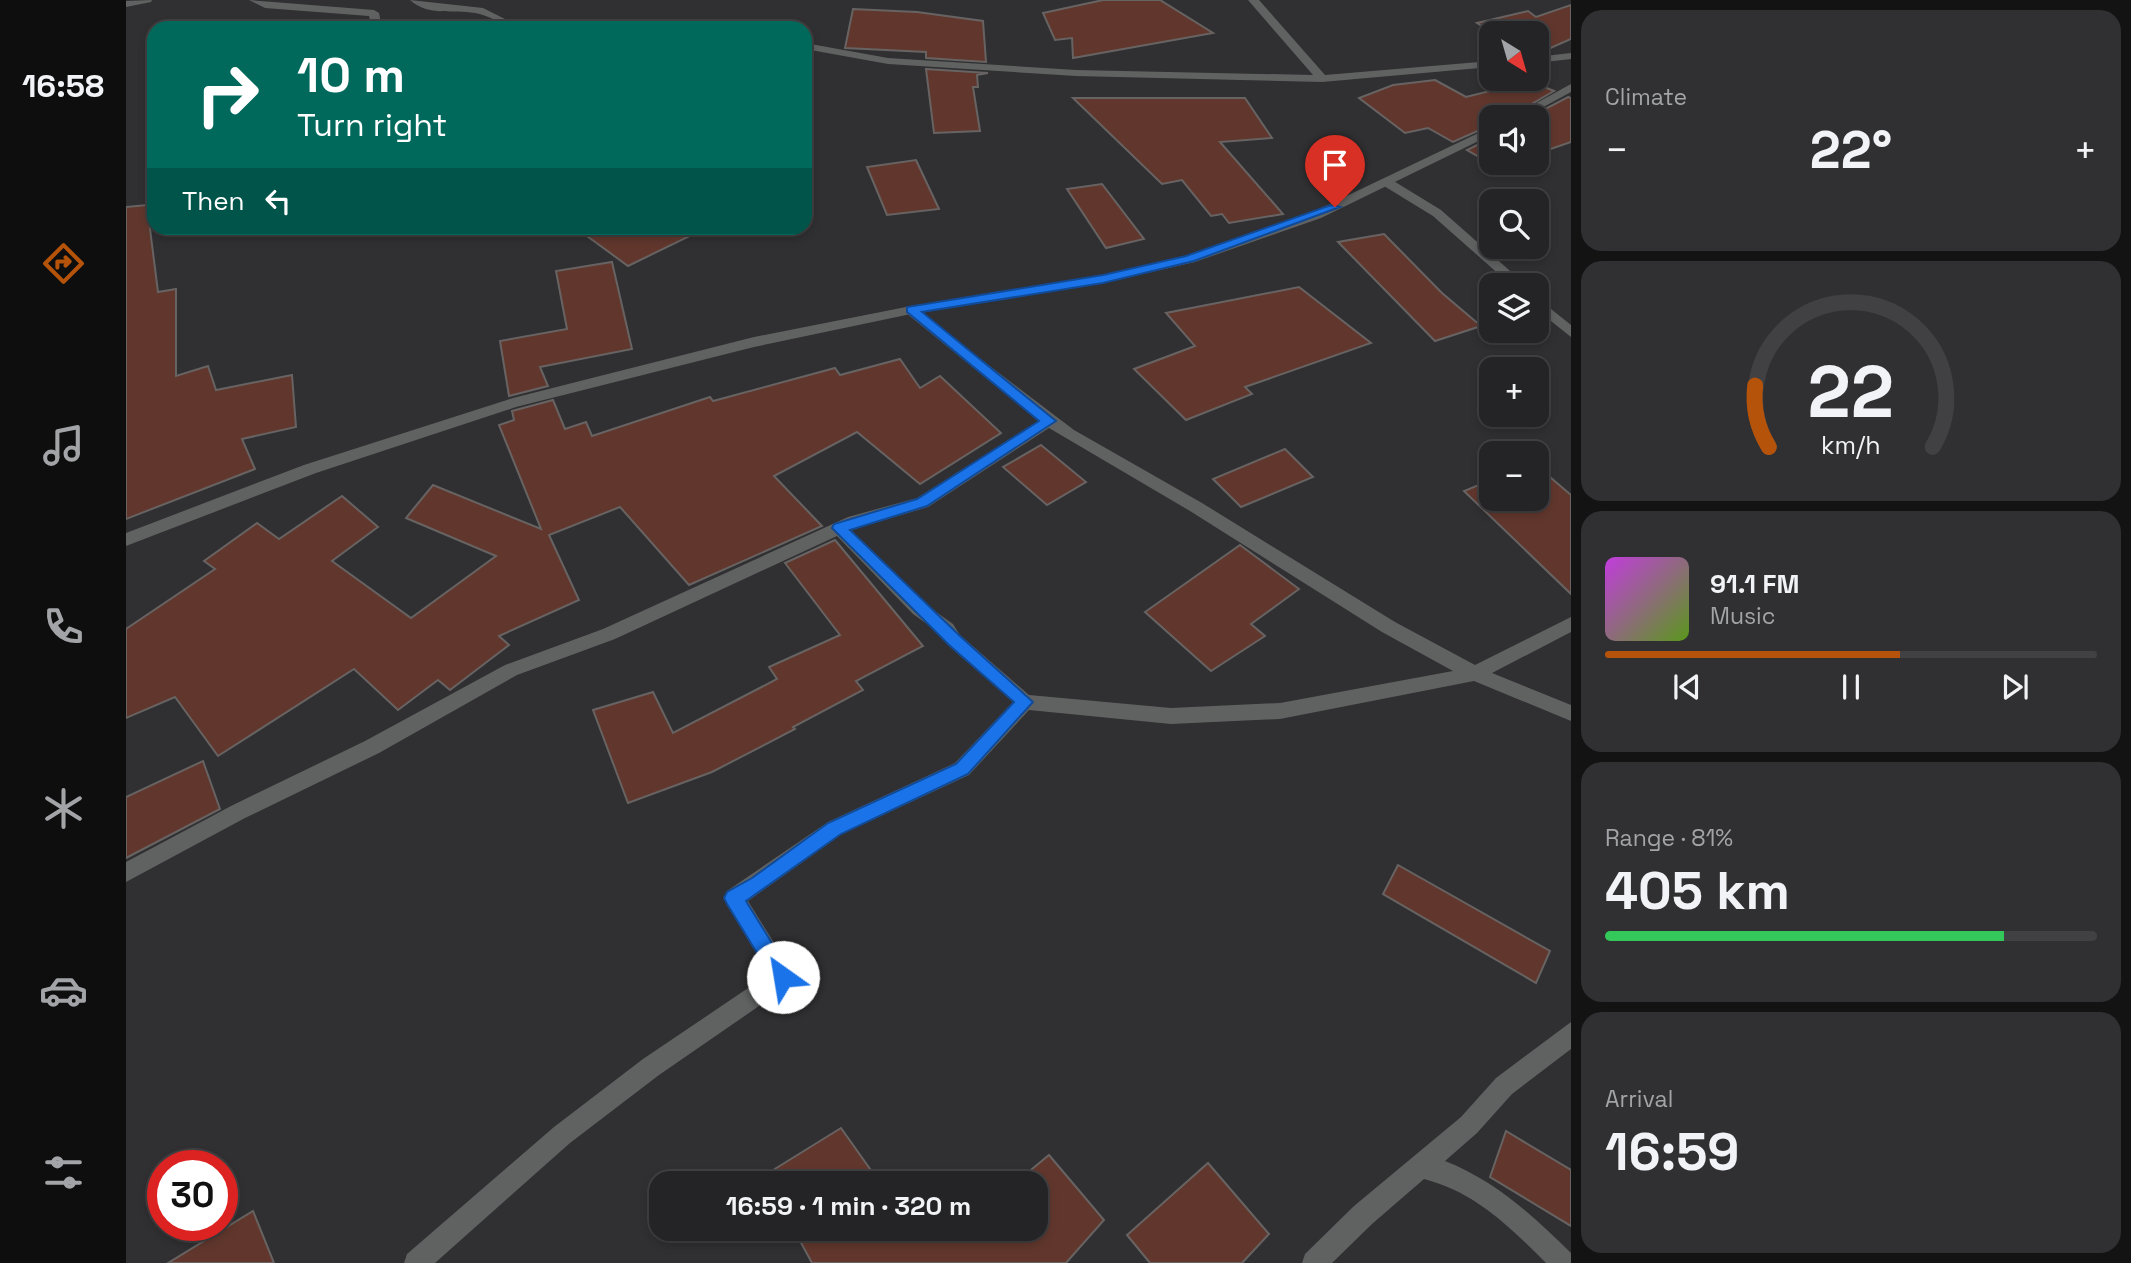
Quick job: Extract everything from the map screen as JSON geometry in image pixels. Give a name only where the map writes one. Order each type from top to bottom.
[{"type":"street","points":[[126,4],[147,0]]},
{"type":"street","points":[[254,0],[265,5],[374,13]]},
{"type":"street","points":[[376,21],[374,13],[380,0]]},
{"type":"street","points":[[415,0],[423,6],[446,10],[472,9],[500,21]]},
{"type":"street","points":[[1253,0],[1322,79]]},
{"type":"street","points":[[812,47],[915,63],[1076,73],[1322,79],[1479,65]]},
{"type":"street","points":[[1549,59],[1571,57]]},
{"type":"street","points":[[1539,105],[1571,87]]},
{"type":"street","points":[[126,540],[310,469],[513,403],[754,342],[911,310],[1103,279],[1190,259],[1317,215],[1479,137]]},
{"type":"street","points":[[1388,183],[1437,213],[1505,273]]},
{"type":"street","points":[[911,310],[1049,421],[1146,482],[1216,519],[1386,628],[1474,674],[1571,713]]},
{"type":"street","points":[[1549,313],[1571,333]]},
{"type":"street","points":[[126,873],[238,812],[372,747],[511,670],[609,634],[839,528],[922,503],[1049,421]]},
{"type":"street","points":[[839,528],[919,609],[947,629],[954,640],[1025,702],[1171,716],[1280,711],[1474,674],[1571,624]]},
{"type":"street","points":[[416,1263],[562,1135],[651,1067],[783,977],[734,898],[758,884],[835,828],[962,769],[1025,702]]},
{"type":"street","points":[[1314,1263],[1363,1215],[1469,1125],[1504,1086],[1559,1046],[1571,1033]]},
{"type":"street","points":[[1420,1166],[1443,1170],[1495,1197],[1564,1263]]},
{"type":"building","points":[[1103,0],[1160,0],[1213,33],[1073,58],[1072,38],[1055,40],[1043,13]]},
{"type":"building","points":[[1571,5],[1571,39],[1549,49],[1549,21],[1486,21],[1528,11],[1536,17]]},
{"type":"building","points":[[853,9],[917,12],[983,21],[986,62],[926,58],[926,52],[845,48]]},
{"type":"building","points":[[926,69],[988,73],[977,75],[978,87],[973,87],[980,131],[934,133]]},
{"type":"building","points":[[1435,80],[1466,97],[1490,91],[1554,91],[1530,105],[1479,105],[1479,130],[1453,142],[1428,128],[1405,133],[1359,98],[1393,85]]},
{"type":"building","points":[[1073,98],[1245,98],[1272,138],[1220,142],[1283,214],[1229,223],[1222,214],[1211,216],[1182,180],[1162,184]]},
{"type":"building","points":[[1571,98],[1571,142],[1549,150],[1549,107]]},
{"type":"building","points":[[1479,144],[1479,157],[1467,150]]},
{"type":"building","points":[[916,160],[939,209],[887,215],[867,167]]},
{"type":"building","points":[[1102,184],[1144,239],[1106,248],[1067,189]]},
{"type":"building","points":[[147,205],[147,235],[151,235],[158,292],[176,289],[176,376],[208,366],[216,390],[292,375],[296,427],[242,439],[255,469],[126,519],[126,207]]},
{"type":"building","points":[[1384,234],[1479,327],[1435,341],[1338,242]]},
{"type":"building","points":[[586,235],[692,235],[628,266]]},
{"type":"building","points":[[612,262],[632,349],[540,367],[548,386],[509,396],[500,341],[567,329],[556,271]]},
{"type":"building","points":[[1299,287],[1371,343],[1245,387],[1252,394],[1186,420],[1134,369],[1195,346],[1166,313]]},
{"type":"building","points":[[900,359],[920,388],[940,376],[1001,433],[920,484],[857,432],[774,476],[822,526],[689,585],[620,507],[549,535],[579,600],[499,636],[509,645],[450,690],[438,680],[398,710],[354,669],[218,756],[175,697],[126,718],[126,629],[215,569],[204,561],[257,523],[279,539],[342,496],[378,527],[332,561],[411,618],[496,556],[406,518],[433,485],[541,529],[499,425],[514,420],[512,411],[553,400],[565,429],[586,422],[592,436],[710,397],[713,401],[835,368],[840,375]]},
{"type":"building","points":[[1041,445],[1086,482],[1047,505],[1003,467]]},
{"type":"building","points":[[1285,449],[1313,477],[1241,507],[1213,479]]},
{"type":"building","points":[[1549,476],[1571,495],[1571,594],[1485,511],[1549,511]]},
{"type":"building","points":[[1479,485],[1479,505],[1464,491]]},
{"type":"building","points":[[835,540],[923,646],[856,681],[863,690],[793,727],[795,729],[712,772],[628,803],[593,710],[653,692],[673,733],[777,679],[769,667],[840,635],[785,563]]},
{"type":"building","points":[[1240,545],[1299,589],[1251,624],[1265,636],[1211,671],[1145,612]]},
{"type":"building","points":[[203,761],[220,809],[126,858],[126,797]]},
{"type":"building","points":[[1398,865],[1550,951],[1536,983],[1383,894]]},
{"type":"building","points":[[841,1128],[871,1171],[771,1171]]},
{"type":"building","points":[[1506,1131],[1571,1170],[1571,1226],[1490,1177]]},
{"type":"building","points":[[1049,1155],[1104,1220],[1066,1263],[812,1263],[800,1241],[1048,1241],[1048,1171],[1030,1171]]},
{"type":"building","points":[[1208,1163],[1269,1234],[1242,1263],[1150,1263],[1127,1235]]},
{"type":"building","points":[[253,1211],[274,1263],[168,1263],[204,1241],[238,1241],[238,1220]]},
{"type":"route","points":[[783,977],[734,898],[758,884],[835,828],[962,769],[1025,702],[954,640],[947,629],[919,609],[839,528],[854,521],[922,503],[1049,421],[911,310],[1103,279],[1190,259],[1335,207]]}]
